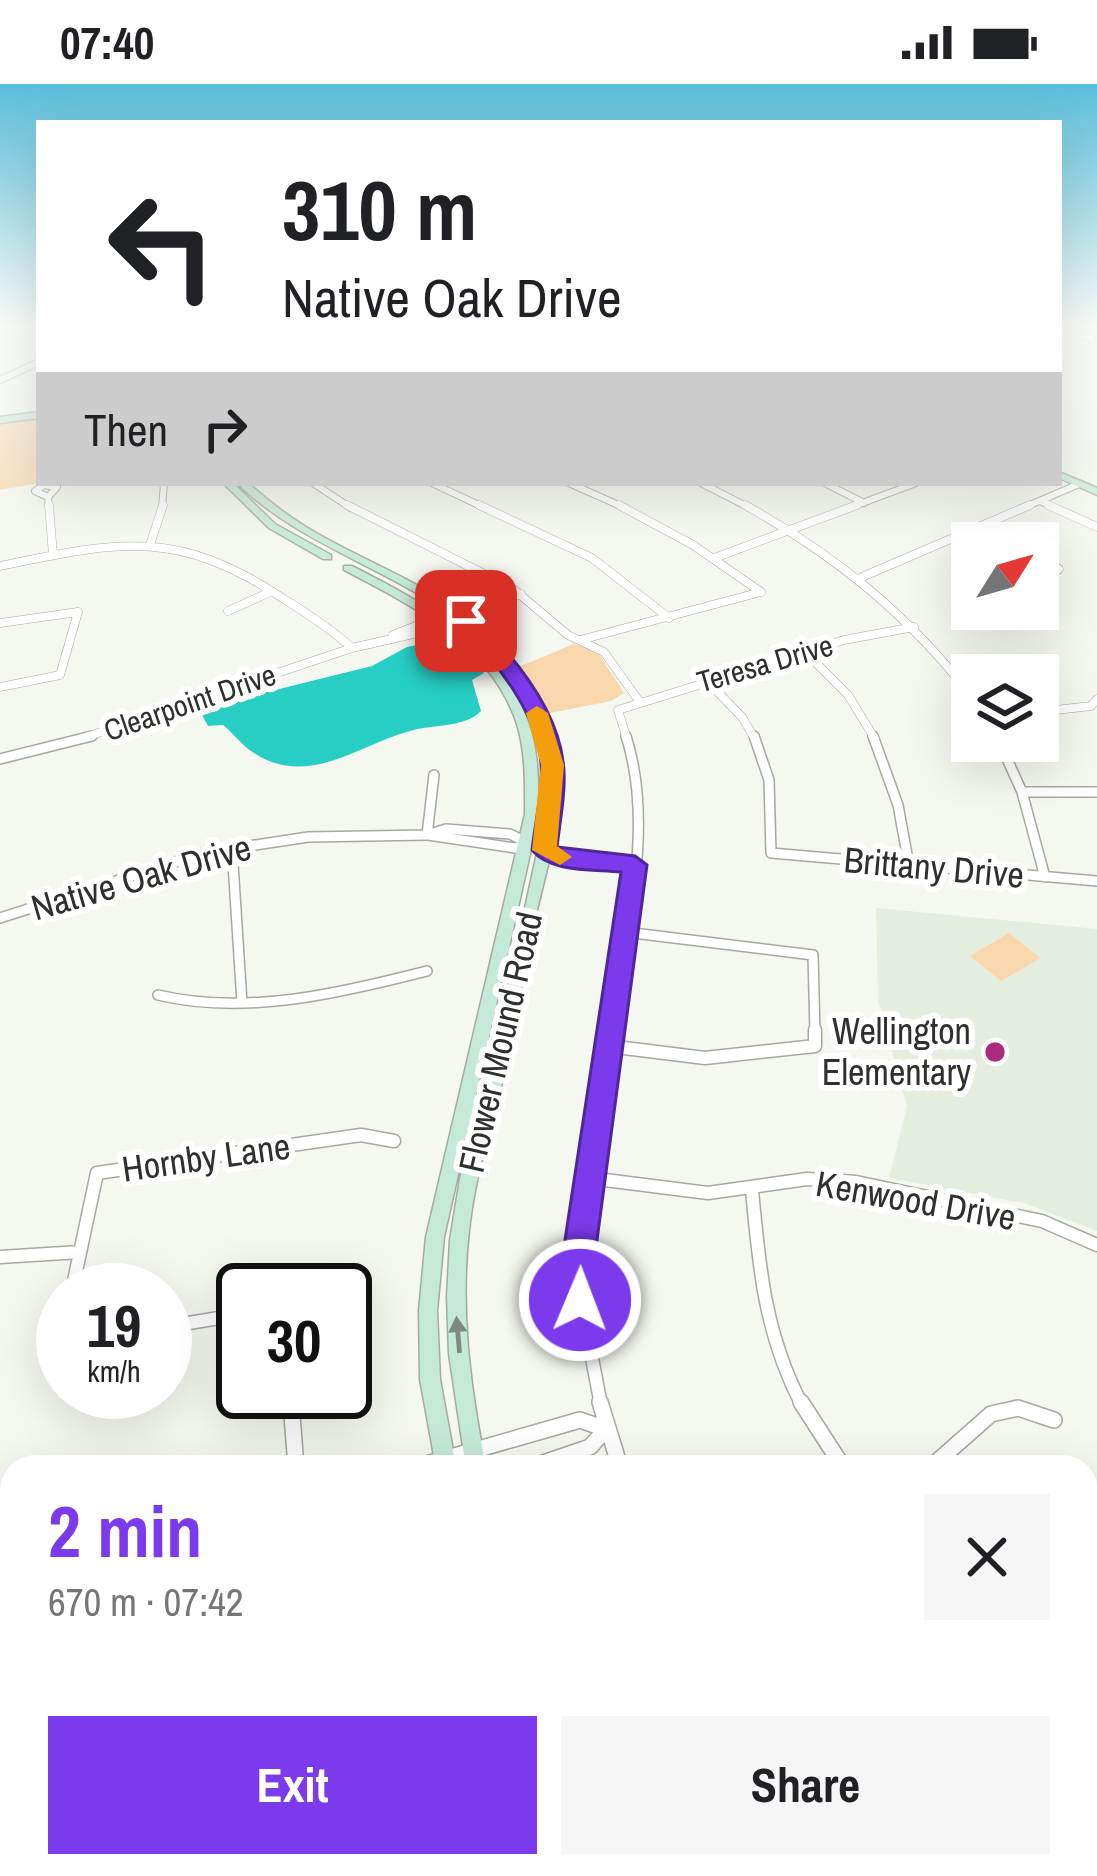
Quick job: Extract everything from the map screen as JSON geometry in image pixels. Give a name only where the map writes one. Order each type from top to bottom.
[{"type":"main road","points":[[0,420],[36,415]]},
{"type":"main road","points":[[1062,476],[1097,492]]},
{"type":"main road","name":"Flower Mound Road","points":[[231,486],[272,526],[451,617],[500,676],[525,730],[534,788],[525,844],[435,1237],[428,1311],[430,1379],[444,1455]]},
{"type":"main road","name":"Flower Mound Road","points":[[245,486],[283,519],[451,617],[502,656],[547,737],[553,765],[544,850],[496,1077],[469,1174],[458,1241],[457,1317],[474,1455]]},
{"type":"street","points":[[989,522],[1079,484]]},
{"type":"street","points":[[150,545],[166,496],[164,486]]},
{"type":"street","points":[[318,486],[367,518],[517,591],[580,640],[604,652],[639,700]]},
{"type":"street","points":[[438,486],[592,558],[669,618]]},
{"type":"street","points":[[576,486],[717,557],[761,592],[580,640]]},
{"type":"street","points":[[707,486],[795,530],[862,577],[914,627],[951,672]]},
{"type":"street","points":[[831,486],[864,503]]},
{"type":"street","points":[[717,557],[908,486]]},
{"type":"street","points":[[48,497],[53,555]]},
{"type":"street","points":[[1040,500],[1097,527]]},
{"type":"street","points":[[862,577],[951,539]]},
{"type":"street","points":[[0,566],[150,545],[204,554],[352,648]]},
{"type":"street","name":"Clearpoint Drive","points":[[0,759],[113,731],[198,697],[379,641],[517,591]]},
{"type":"street","points":[[228,611],[270,592]]},
{"type":"street","points":[[0,623],[78,612],[60,675],[0,687]]},
{"type":"street","name":"Teresa Drive","points":[[635,865],[640,794],[629,733],[618,710],[804,652],[914,627]]},
{"type":"street","points":[[804,652],[841,684],[878,743],[901,813],[909,865]]},
{"type":"street","name":"Brittany Drive","points":[[707,681],[738,708],[760,748],[773,799],[771,853],[1097,880]]},
{"type":"street","points":[[1059,710],[1091,706],[1097,699]]},
{"type":"street","points":[[1008,762],[1022,792],[1045,877]]},
{"type":"street","points":[[427,835],[434,775]]},
{"type":"street","points":[[1022,792],[1097,792]]},
{"type":"street","name":"Native Oak Drive","points":[[0,918],[124,875],[232,848],[308,837],[427,835],[515,848],[525,844],[554,856],[635,865]]},
{"type":"street","points":[[232,848],[242,1003]]},
{"type":"street","points":[[615,1455],[606,1430],[580,1300],[589,1178],[635,865]]},
{"type":"street","points":[[608,1046],[706,1058],[815,1046],[813,956],[625,932]]},
{"type":"street","points":[[158,995],[183,1004],[242,1003],[391,981],[427,971]]},
{"type":"street","name":"Hornby Lane","points":[[80,1252],[97,1173],[361,1135],[394,1141]]},
{"type":"street","name":"Kenwood Drive","points":[[589,1178],[707,1193],[807,1179],[856,1182],[1042,1221],[1097,1245]]},
{"type":"street","points":[[752,1190],[758,1271],[779,1356],[803,1409],[835,1455]]},
{"type":"street","points":[[0,1257],[80,1252],[78,1263]]},
{"type":"street","points":[[945,1455],[992,1414],[1018,1408],[1054,1420]]},
{"type":"street","points":[[292,1419],[295,1455]]},
{"type":"street","points":[[485,1455],[580,1420],[606,1430]]},
{"type":"street","points":[[566,1455],[590,1447],[606,1430]]},
{"type":"shaded area","points":[[36,417],[36,484],[0,490],[0,422]]},
{"type":"shaded area","points":[[574,644],[597,651],[624,693],[611,701],[545,714],[516,668]]},
{"type":"shaded area","name":"Wellington Elementary","points":[[876,908],[1097,929],[1097,1231],[1024,1203],[889,1178],[907,1106],[878,999]]},
{"type":"shaded area","points":[[1009,933],[1040,958],[1001,981],[970,956]]},
{"type":"water","points":[[441,645],[467,667],[478,667],[484,673],[472,680],[481,711],[458,723],[410,731],[312,766],[272,762],[251,751],[223,725],[208,726],[202,715],[215,705],[372,666],[407,647]]},
{"type":"slow traffic","points":[[537,713],[553,765],[544,850],[560,857]]},
{"type":"place","name":"Wellington Elementary","points":[[995,1052]]},
{"type":"route","points":[[466,621],[492,644],[517,677],[547,737],[553,765],[544,850],[554,856],[635,865],[581,1240],[580,1300]]}]
